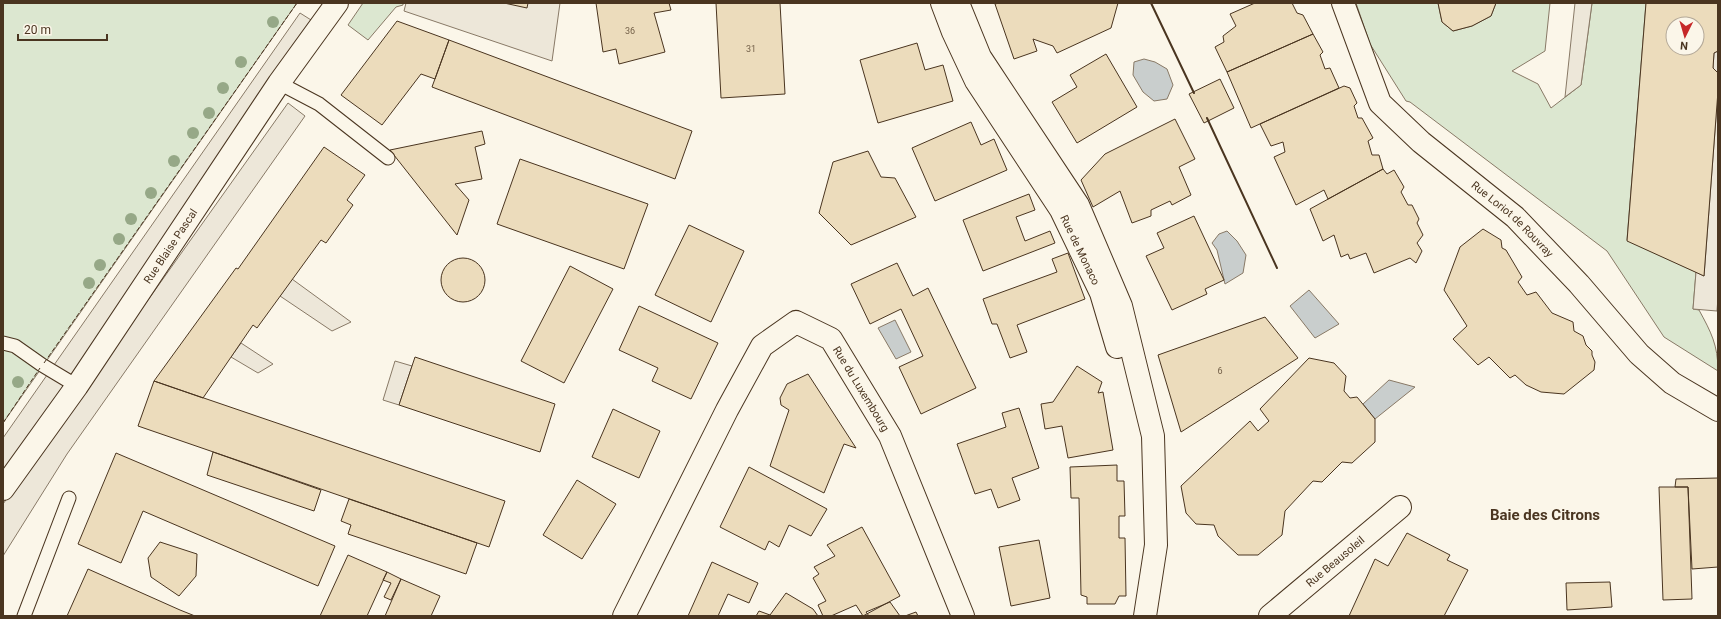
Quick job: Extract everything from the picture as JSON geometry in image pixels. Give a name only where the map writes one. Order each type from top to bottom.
[{"type":"street","name":"Rue Blaise Pascal","points":[[3,489],[77,386],[279,83],[337,3]]},
{"type":"street","name":"Rue de Monaco","points":[[942,3],[953,32],[976,81],[1061,210],[1101,293],[1126,377],[1142,442],[1155,522]]},
{"type":"street","name":"Rue de Monaco","points":[[958,3],[980,58],[1078,205],[1121,306],[1153,436],[1156,545],[1145,616]]},
{"type":"street","name":"Rue Loriot de Rouvray","points":[[1343,3],[1380,103],[1421,142],[1515,217],[1579,284],[1639,354],[1672,383],[1718,410]]},
{"type":"street","name":"Rue du Luxembourg","points":[[624,616],[727,410],[762,346],[796,322],[832,339],[890,436],[963,616]]},
{"type":"street","name":"Rue Beausoleil","points":[[1270,616],[1400,507]]},
{"type":"lane","points":[[279,83],[319,104],[388,158]]},
{"type":"lane","points":[[3,343],[15,346],[42,365],[77,386]]},
{"type":"lane","points":[[24,616],[69,498]]},
{"type":"green space","points":[[3,3],[297,3],[3,423]]},
{"type":"green space","points":[[363,3],[403,3],[403,5],[396,7],[368,40],[348,25]]},
{"type":"green space","points":[[1356,3],[1438,3],[1442,22],[1453,31],[1472,26],[1491,16],[1496,3],[1550,3],[1545,51],[1512,71],[1538,84],[1551,108],[1581,85],[1592,3],[1646,3],[1627,240],[1696,272],[1693,309],[1699,310],[1710,332],[1717,354],[1718,371],[1664,337],[1607,251],[1410,102],[1406,101],[1370,44]]},
{"type":"shaded area","points":[[406,3],[560,3],[552,61],[404,11]]},
{"type":"shaded area","points":[[1575,3],[1592,3],[1581,85],[1565,97]]},
{"type":"shaded area","points":[[300,13],[319,25],[3,477],[3,438]]},
{"type":"shaded area","points":[[1718,51],[1718,73],[1713,68],[1714,53]]},
{"type":"shaded area","points":[[1144,59],[1155,62],[1167,69],[1173,85],[1167,99],[1154,101],[1143,92],[1133,75],[1134,62]]},
{"type":"shaded area","points":[[1718,91],[1717,311],[1693,309],[1696,272],[1704,276]]},
{"type":"shaded area","points":[[288,103],[305,116],[67,454],[3,556],[3,504]]},
{"type":"shaded area","points":[[1227,231],[1237,241],[1246,255],[1243,273],[1225,284],[1217,250],[1212,243],[1219,234]]},
{"type":"shaded area","points":[[292,279],[351,322],[332,331],[280,296]]},
{"type":"shaded area","points":[[1309,290],[1339,324],[1315,338],[1290,306]]},
{"type":"shaded area","points":[[895,320],[911,352],[896,359],[878,328]]},
{"type":"shaded area","points":[[241,343],[273,364],[258,373],[231,357]]},
{"type":"shaded area","points":[[395,361],[412,366],[399,405],[383,400]]},
{"type":"shaded area","points":[[1389,380],[1415,387],[1375,419],[1363,404]]},
{"type":"building","points":[[504,3],[528,3],[527,8]]},
{"type":"building","points":[[596,3],[669,3],[671,10],[654,13],[665,52],[619,64],[616,49],[603,52]]},
{"type":"building","points":[[716,3],[780,3],[785,94],[721,98]]},
{"type":"building","points":[[1118,3],[1111,28],[1057,53],[1053,46],[1033,39],[1037,51],[1014,59],[995,4]]},
{"type":"building","points":[[1255,3],[1292,3],[1297,13],[1303,15],[1313,34],[1227,72],[1215,47],[1224,42],[1223,36],[1236,26],[1230,14]]},
{"type":"building","points":[[1438,3],[1496,3],[1491,16],[1472,26],[1453,31],[1442,22]]},
{"type":"building","points":[[1646,3],[1718,3],[1718,51],[1714,53],[1713,68],[1718,73],[1718,91],[1704,276],[1627,241]]},
{"type":"building","points":[[397,21],[449,40],[435,79],[421,74],[382,125],[341,95]]},
{"type":"building","points":[[1313,34],[1323,52],[1320,55],[1325,69],[1330,68],[1339,88],[1251,128],[1227,72]]},
{"type":"building","points":[[449,40],[692,131],[675,179],[432,87]]},
{"type":"building","points":[[917,43],[925,70],[943,65],[953,101],[878,123],[860,60]]},
{"type":"building","points":[[1106,54],[1137,107],[1077,143],[1052,102],[1077,87],[1070,75]]},
{"type":"building","points":[[1220,79],[1234,108],[1204,123],[1189,94]]},
{"type":"building","points":[[1344,86],[1350,88],[1357,103],[1354,106],[1358,118],[1362,118],[1373,138],[1368,141],[1372,155],[1379,155],[1383,169],[1328,199],[1324,190],[1296,205],[1274,157],[1285,152],[1283,142],[1271,146],[1260,124]]},
{"type":"building","points":[[1175,119],[1195,159],[1179,167],[1191,195],[1172,205],[1170,201],[1151,210],[1151,216],[1132,223],[1120,191],[1093,207],[1081,180],[1105,154]]},
{"type":"building","points":[[971,122],[981,145],[994,139],[1007,170],[935,201],[912,148]]},
{"type":"building","points":[[482,131],[485,144],[475,147],[482,179],[455,184],[469,200],[457,235],[390,150]]},
{"type":"building","points":[[324,147],[365,175],[347,200],[353,205],[326,243],[321,240],[257,328],[253,325],[203,398],[154,381],[236,268],[238,269]]},
{"type":"building","points":[[868,151],[881,177],[895,178],[916,217],[851,245],[819,213],[833,162]]},
{"type":"building","points":[[520,159],[648,204],[624,269],[497,224]]},
{"type":"building","points":[[1383,169],[1387,174],[1394,170],[1404,187],[1401,192],[1408,205],[1412,205],[1419,219],[1417,223],[1423,235],[1417,243],[1422,251],[1416,263],[1410,258],[1374,273],[1366,253],[1350,259],[1348,254],[1341,257],[1334,235],[1323,241],[1310,209]]},
{"type":"building","points":[[1029,194],[1035,210],[1016,217],[1025,241],[1050,231],[1055,243],[983,271],[963,220]]},
{"type":"building","points":[[1194,216],[1224,280],[1205,289],[1207,294],[1172,310],[1146,256],[1164,248],[1157,233]]},
{"type":"building","points":[[689,225],[744,251],[711,322],[655,295]]},
{"type":"building","points":[[1483,229],[1501,240],[1502,248],[1506,250],[1522,277],[1518,282],[1527,295],[1536,292],[1552,313],[1573,322],[1574,331],[1583,336],[1586,345],[1592,351],[1595,362],[1594,370],[1564,394],[1541,392],[1526,385],[1515,375],[1510,378],[1489,357],[1478,365],[1453,339],[1467,326],[1444,290],[1460,247]]},
{"type":"building","points":[[1068,253],[1085,299],[1017,325],[1027,352],[1010,358],[997,324],[992,324],[983,299],[1057,272],[1052,259]]},
{"type":"building","points":[[463,258],[475,262],[481,268],[485,280],[481,292],[475,298],[463,302],[451,298],[445,292],[441,280],[445,268],[451,262]]},
{"type":"building","points":[[897,263],[913,296],[928,288],[976,388],[921,414],[899,367],[923,356],[901,309],[870,324],[851,284]]},
{"type":"building","points":[[570,266],[613,289],[564,383],[521,361]]},
{"type":"building","points":[[639,306],[718,343],[691,399],[652,381],[658,368],[619,350]]},
{"type":"building","points":[[1265,317],[1298,358],[1181,432],[1158,355]]},
{"type":"building","points":[[415,357],[555,404],[540,452],[399,405]]},
{"type":"building","points":[[1309,358],[1334,363],[1346,376],[1344,391],[1350,398],[1357,397],[1375,419],[1375,442],[1352,463],[1342,462],[1322,482],[1313,481],[1285,511],[1282,535],[1258,555],[1238,555],[1218,536],[1214,525],[1196,524],[1186,513],[1181,486],[1250,421],[1258,431],[1269,421],[1260,409]]},
{"type":"building","points":[[1077,366],[1102,382],[1098,393],[1103,392],[1113,450],[1068,458],[1062,426],[1045,429],[1041,404],[1053,402]]},
{"type":"building","points":[[808,374],[856,448],[844,444],[824,493],[770,466],[789,410],[781,405],[780,398],[787,384]]},
{"type":"building","points":[[154,381],[505,501],[489,547],[138,426]]},
{"type":"building","points":[[1019,408],[1039,468],[1012,478],[1020,500],[998,508],[991,489],[975,494],[957,444],[1006,427],[1002,413]]},
{"type":"building","points":[[613,409],[660,431],[639,478],[592,457]]},
{"type":"building","points":[[213,452],[321,490],[314,511],[207,475]]},
{"type":"building","points":[[116,453],[335,546],[318,586],[143,511],[121,563],[78,544]]},
{"type":"building","points":[[1117,465],[1117,481],[1124,481],[1125,516],[1119,516],[1119,538],[1125,538],[1126,596],[1119,596],[1115,604],[1087,604],[1087,597],[1081,595],[1079,498],[1071,498],[1070,467]]},
{"type":"building","points":[[749,467],[827,509],[811,536],[789,525],[779,547],[769,541],[765,550],[720,527]]},
{"type":"building","points":[[1718,478],[1718,567],[1692,569],[1688,487],[1675,487],[1676,479]]},
{"type":"building","points":[[577,480],[616,504],[582,559],[543,535]]},
{"type":"building","points":[[1659,487],[1688,487],[1692,599],[1663,600]]},
{"type":"building","points":[[349,499],[477,543],[466,574],[348,534],[351,525],[341,521]]},
{"type":"building","points":[[862,527],[900,596],[863,616],[856,605],[831,616],[823,616],[818,605],[826,601],[813,578],[819,574],[814,567],[835,556],[827,545]]},
{"type":"building","points":[[1407,533],[1450,555],[1447,560],[1468,570],[1444,616],[1349,616],[1375,559],[1388,566]]},
{"type":"building","points":[[1039,540],[1050,598],[1011,606],[999,547]]},
{"type":"building","points":[[160,542],[197,554],[196,576],[179,596],[151,577],[148,558]]},
{"type":"building","points":[[348,555],[387,572],[367,616],[320,616]]},
{"type":"building","points":[[712,562],[758,583],[749,603],[728,594],[718,616],[688,616]]},
{"type":"building","points":[[88,569],[180,610],[195,616],[67,616]]},
{"type":"building","points":[[387,572],[401,579],[391,600],[384,597],[391,583],[383,580]]},
{"type":"building","points":[[401,579],[440,596],[431,616],[385,616]]},
{"type":"building","points":[[1610,582],[1612,607],[1567,610],[1566,583]]},
{"type":"building","points":[[786,593],[813,609],[818,616],[756,616],[759,611],[770,615]]},
{"type":"building","points":[[890,602],[900,616],[869,616],[866,612]]},
{"type":"building","points":[[916,612],[918,616],[905,616]]},
{"type":"fence","points":[[44,363],[297,3]]},
{"type":"fence","points":[[3,423],[40,368]]},
{"type":"wall","points":[[1151,3],[1194,93]]},
{"type":"wall","points":[[1207,118],[1277,268]]},
{"type":"district","name":"Baie des Citrons","points":[[1545,515]]}]
